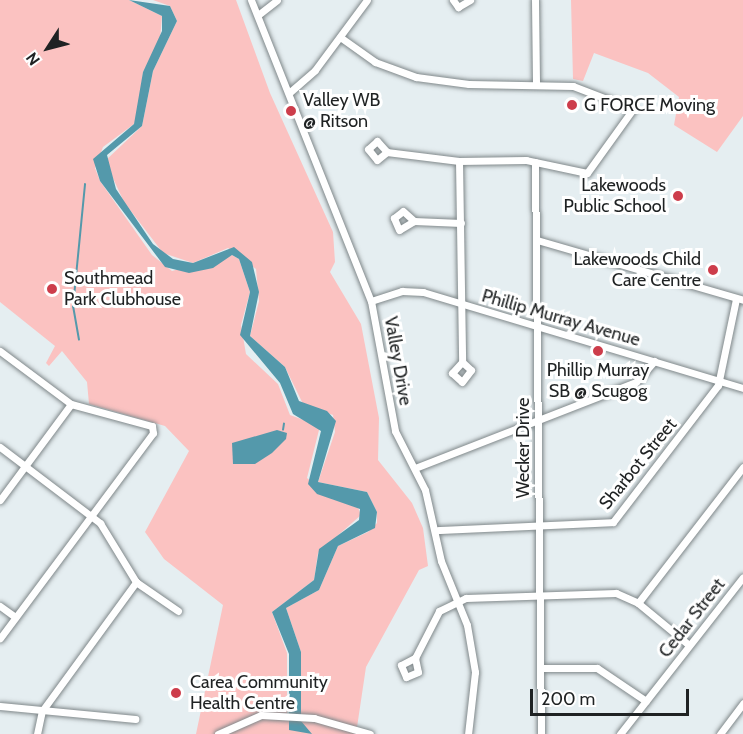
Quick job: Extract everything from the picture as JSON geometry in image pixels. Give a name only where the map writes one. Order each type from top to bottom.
[{"type":"street","name":"Valley Drive","points":[[251,0],[290,92],[371,301],[395,431],[415,468],[438,530],[441,561],[457,600],[475,672],[468,734]]},
{"type":"street","points":[[258,15],[277,0]]},
{"type":"street","points":[[290,92],[311,75],[367,0]]},
{"type":"street","points":[[453,0],[458,7],[470,0]]},
{"type":"street","points":[[535,0],[536,83]]},
{"type":"street","points":[[340,36],[375,62],[416,77],[469,84],[536,83],[573,86],[629,105],[632,114],[594,167],[584,173],[535,162],[459,161],[387,152]]},
{"type":"street","points":[[459,161],[462,362]]},
{"type":"street","name":"Wecker Drive","points":[[535,162],[541,734]]},
{"type":"street","points":[[414,222],[461,223]]},
{"type":"street","points":[[537,240],[740,299]]},
{"type":"street","name":"Phillip Murray Avenue","points":[[371,301],[402,291],[462,304],[743,388]]},
{"type":"street","name":"Sharbot Street","points":[[438,530],[539,529],[613,522],[720,381],[740,299]]},
{"type":"street","points":[[0,351],[71,404],[152,426],[91,515],[0,638]]},
{"type":"street","points":[[415,468],[643,378],[654,361]]},
{"type":"street","points":[[0,500],[71,404]]},
{"type":"street","points":[[0,447],[91,515],[136,582],[178,611]]},
{"type":"street","points":[[638,603],[743,467]]},
{"type":"street","name":"Cedar Street","points":[[620,734],[689,645],[740,586],[743,577]]},
{"type":"street","points":[[37,734],[42,711],[136,582]]},
{"type":"street","points":[[415,658],[439,611],[457,600],[540,595],[616,593],[638,603],[689,645]]},
{"type":"street","points":[[0,606],[15,617]]},
{"type":"street","points":[[540,668],[597,668],[646,701]]},
{"type":"street","points":[[720,734],[743,703]]},
{"type":"street","points":[[0,706],[135,719]]},
{"type":"street","points":[[218,734],[249,718],[277,715],[314,718],[370,734]]},
{"type":"shaded area","points":[[0,0],[129,0],[162,16],[160,40],[143,72],[138,115],[134,124],[103,147],[95,168],[100,181],[152,255],[172,271],[232,255],[239,259],[250,292],[241,325],[246,354],[278,384],[290,415],[320,426],[307,478],[332,499],[357,505],[361,515],[318,553],[314,580],[272,612],[287,653],[287,720],[301,721],[301,652],[286,608],[319,590],[338,546],[368,532],[377,523],[377,512],[367,492],[318,482],[335,432],[333,415],[303,404],[285,367],[250,336],[259,301],[256,269],[228,248],[193,263],[163,253],[124,202],[105,161],[142,126],[153,71],[177,21],[170,6],[153,0],[236,0],[270,93],[333,232],[335,262],[330,272],[361,324],[379,418],[378,460],[412,503],[423,528],[428,566],[419,570],[366,667],[356,734],[196,734],[223,605],[164,559],[145,532],[189,451],[165,426],[89,404],[87,382],[62,351],[49,366],[46,363],[55,346],[0,302]]},
{"type":"shaded area","points":[[571,0],[743,0],[743,116],[717,152],[674,125],[679,97],[648,73],[594,53],[583,81],[573,79]]},
{"type":"water","points":[[129,0],[170,6],[177,21],[153,71],[142,126],[107,155],[116,189],[153,244],[173,259],[193,263],[234,247],[252,262],[259,292],[250,336],[285,367],[299,401],[327,411],[336,421],[318,482],[367,492],[377,512],[375,528],[338,546],[319,590],[286,608],[301,652],[301,721],[312,734],[289,730],[289,654],[272,612],[314,580],[319,549],[359,520],[360,509],[317,494],[308,484],[321,431],[293,414],[280,383],[240,335],[250,292],[239,259],[232,255],[213,268],[189,273],[165,267],[100,181],[93,159],[134,124],[143,72],[162,31],[162,16]]},
{"type":"water","points":[[277,430],[287,433],[286,439],[272,453],[255,464],[233,464],[232,443]]},
{"type":"waterway","points":[[79,340],[73,307],[85,185]]},
{"type":"waterway","points":[[283,430],[284,424]]},
{"type":"place","name":"G FORCE Moving","points":[[572,105]]},
{"type":"place","name":"Valley WB @ Ritson","points":[[291,111]]},
{"type":"place","name":"Lakewoods Public School","points":[[678,196]]},
{"type":"place","name":"Lakewoods Child Care Centre","points":[[713,270]]},
{"type":"place","name":"Southmead Park Clubhouse","points":[[52,289]]},
{"type":"place","name":"Phillip Murray SB @ Scugog","points":[[598,351]]},
{"type":"place","name":"Carea Community Health Centre","points":[[176,693]]}]
